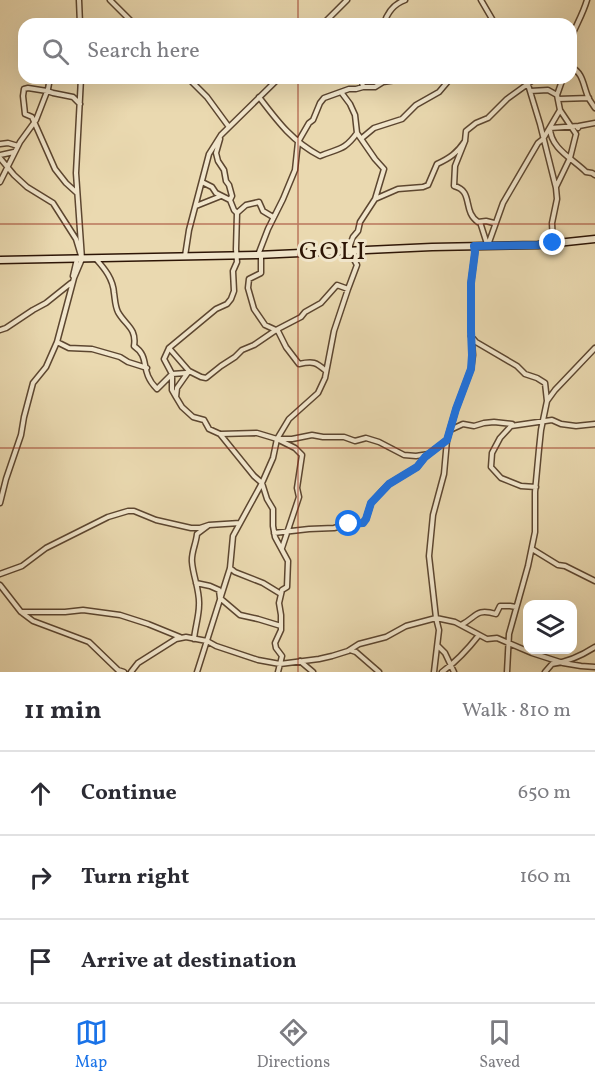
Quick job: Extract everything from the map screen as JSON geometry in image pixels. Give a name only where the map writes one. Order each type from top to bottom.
[{"type":"main road","points":[[0,260],[350,252],[538,245],[595,238]]},
{"type":"street","points":[[80,0],[80,18]]},
{"type":"street","points":[[110,0],[128,18]]},
{"type":"street","points":[[329,18],[347,0]]},
{"type":"street","points":[[385,18],[399,2],[405,0]]},
{"type":"street","points":[[481,0],[492,18]]},
{"type":"street","points":[[577,23],[582,17],[587,0]]},
{"type":"street","points":[[577,70],[595,108]]},
{"type":"street","points":[[0,182],[18,146],[34,122],[49,84]]},
{"type":"street","points":[[0,502],[21,435],[33,383],[46,367],[57,342],[80,259],[76,173],[81,84]]},
{"type":"street","points":[[194,84],[207,96],[229,127]]},
{"type":"street","points":[[185,256],[189,230],[209,154],[221,135],[273,84]]},
{"type":"street","points":[[326,371],[320,365],[312,362],[299,364],[286,347],[278,331],[265,325],[254,309],[248,288],[249,279],[261,273],[259,255],[273,217],[295,170],[298,142],[313,120],[320,103],[324,98],[349,88],[375,87],[379,84]]},
{"type":"street","points":[[362,138],[374,128],[402,119],[416,105],[439,92],[445,84]]},
{"type":"street","points":[[494,223],[478,222],[471,218],[466,194],[458,186],[454,186],[455,166],[465,141],[466,131],[476,123],[488,118],[507,99],[528,84],[556,188],[557,199],[552,223],[553,243]]},
{"type":"street","points":[[561,84],[558,97],[560,110],[576,134]]},
{"type":"street","points":[[78,193],[66,183],[56,169],[32,117],[25,114],[24,89],[73,97],[80,104]]},
{"type":"street","points":[[530,91],[548,90],[558,97],[589,98]]},
{"type":"street","points":[[196,672],[230,567],[233,536],[262,483],[273,458],[277,439],[289,419],[318,393],[326,371],[334,331],[357,265],[350,252],[350,245],[360,222],[375,199],[384,169],[357,133],[355,115],[341,92]]},
{"type":"street","points":[[259,97],[292,137],[320,156],[342,149],[357,133]]},
{"type":"street","points":[[487,246],[503,203],[522,168],[560,110]]},
{"type":"street","points":[[550,128],[572,128],[595,123]]},
{"type":"street","points":[[556,188],[570,158],[579,126]]},
{"type":"street","points":[[550,128],[552,141],[586,172],[595,175]]},
{"type":"street","points":[[221,135],[216,153],[224,170],[226,181],[230,185],[232,196],[230,200],[237,213],[237,261],[233,271],[234,291],[227,304],[208,315],[169,348],[164,359],[172,374],[172,390],[182,407],[193,417],[204,420],[209,429],[220,434],[249,471],[262,483],[267,499],[273,508],[275,537],[288,561],[287,587],[282,590],[279,603],[281,630],[275,643],[282,656],[278,672]]},
{"type":"street","points":[[375,199],[398,189],[423,188],[428,185],[437,164],[449,159],[465,141]]},
{"type":"street","points":[[0,144],[8,143],[18,146]]},
{"type":"street","points":[[0,330],[46,303],[71,283],[80,259],[76,239],[53,203],[27,187],[14,175],[0,156],[15,152]]},
{"type":"street","points":[[202,182],[230,200]]},
{"type":"street","points":[[196,206],[222,196]]},
{"type":"street","points":[[237,213],[246,205],[259,202],[263,211],[273,217]]},
{"type":"street","points":[[480,222],[487,246]]},
{"type":"street","points":[[434,672],[439,630],[429,556],[433,515],[444,474],[447,440],[471,369],[471,283],[474,246]]},
{"type":"street","points":[[95,258],[104,267],[111,280],[118,312],[132,329],[135,337],[134,346],[142,353],[147,375],[157,389],[172,374],[188,372]]},
{"type":"street","points":[[169,348],[188,372],[207,378],[243,350],[321,303],[337,285],[348,289]]},
{"type":"street","points":[[471,335],[476,342],[517,366],[525,374],[545,384],[547,401],[540,436],[536,523],[532,549],[508,643],[508,672]]},
{"type":"street","points":[[57,342],[69,348],[92,349],[120,357],[147,368]]},
{"type":"street","points":[[547,401],[595,348]]},
{"type":"street","points":[[176,397],[177,388],[188,372]]},
{"type":"street","points":[[536,487],[521,486],[501,478],[491,467],[492,453],[500,438],[511,426],[543,420],[576,426],[595,424]]},
{"type":"street","points":[[450,430],[463,424],[474,426],[494,422],[515,425]]},
{"type":"street","points":[[220,434],[257,432],[296,448],[302,455],[297,488],[299,497],[282,549]]},
{"type":"street","points":[[277,439],[312,435],[344,437],[355,441],[366,438],[404,455],[429,454]]},
{"type":"street","points":[[274,533],[363,523],[371,503],[389,484],[417,467],[447,440]]},
{"type":"street","points":[[0,574],[22,566],[46,548],[108,517],[128,511],[192,528],[240,524]]},
{"type":"street","points":[[194,639],[200,604],[192,554],[197,534],[209,525]]},
{"type":"street","points":[[532,549],[558,565],[595,581]]},
{"type":"street","points":[[230,567],[281,594]]},
{"type":"street","points":[[196,583],[219,590],[220,598],[240,615],[281,626]]},
{"type":"street","points":[[0,585],[21,612],[33,621],[89,642],[118,670],[124,672]]},
{"type":"street","points":[[461,625],[469,621],[476,613],[484,611],[496,614],[500,606],[516,607]]},
{"type":"street","points":[[21,612],[83,610],[120,615],[182,638]]},
{"type":"street","points":[[131,672],[138,663],[176,639],[186,637],[207,641],[258,660],[280,664],[319,660],[350,650],[359,644],[386,637],[405,626],[436,618],[456,622],[487,639],[497,638],[563,663],[595,667]]},
{"type":"street","points":[[442,672],[464,654],[479,635]]},
{"type":"street","points":[[438,645],[445,653],[454,672]]},
{"type":"street","points":[[545,672],[552,664],[563,663],[581,656],[595,647]]},
{"type":"street","points":[[350,650],[356,652],[379,672]]},
{"type":"street","points":[[299,661],[313,672]]},
{"type":"district","name":"GOLI","points":[[333,252]]},
{"type":"route","points":[[349,524],[363,523],[371,503],[389,484],[417,467],[425,457],[447,440],[471,369],[471,283],[474,246],[553,243]]}]
